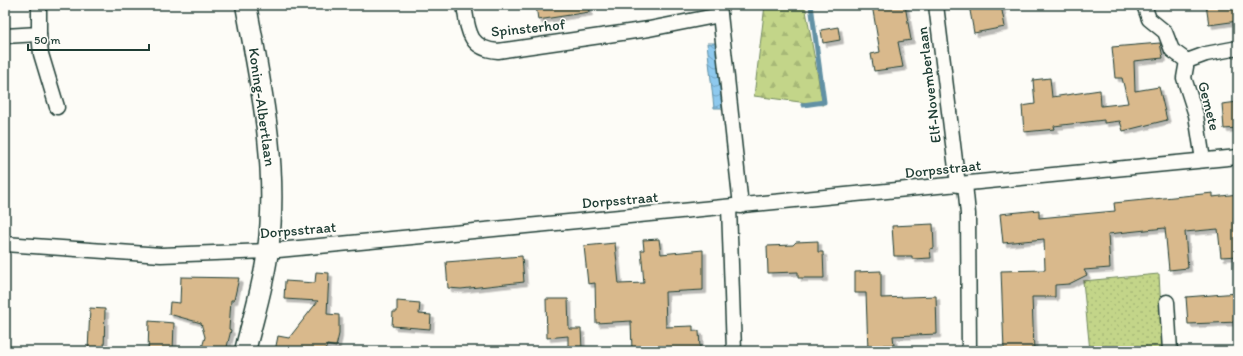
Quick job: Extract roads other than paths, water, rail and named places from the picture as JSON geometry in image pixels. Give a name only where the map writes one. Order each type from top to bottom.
[{"type":"street","points":[[39,5],[39,34],[42,54],[57,107]]},
{"type":"street","name":"Koning-Albertlaan","points":[[245,351],[268,250],[272,160],[264,102],[246,5]]},
{"type":"street","name":"Spinsterhof","points":[[464,5],[468,29],[473,40],[478,46],[487,50],[498,51],[649,29],[720,10],[735,206],[734,351]]},
{"type":"street","name":"Elf-Novemberlaan","points":[[936,5],[962,184],[968,214],[969,351]]},
{"type":"street","points":[[1144,5],[1149,19],[1165,32],[1172,50],[1187,61],[1206,54],[1238,48]]},
{"type":"street","points":[[5,36],[39,34]]},
{"type":"street","name":"Gemete","points":[[1187,61],[1184,78],[1196,115],[1203,160]]},
{"type":"street","name":"Dorpsstraat","points":[[5,244],[161,255],[268,250],[1238,157]]},
{"type":"street","points":[[1167,302],[1170,351]]},
{"type":"water","points":[[707,43],[716,43],[722,108],[714,108]]},
{"type":"waterway","points":[[803,105],[824,102],[811,5]]}]
